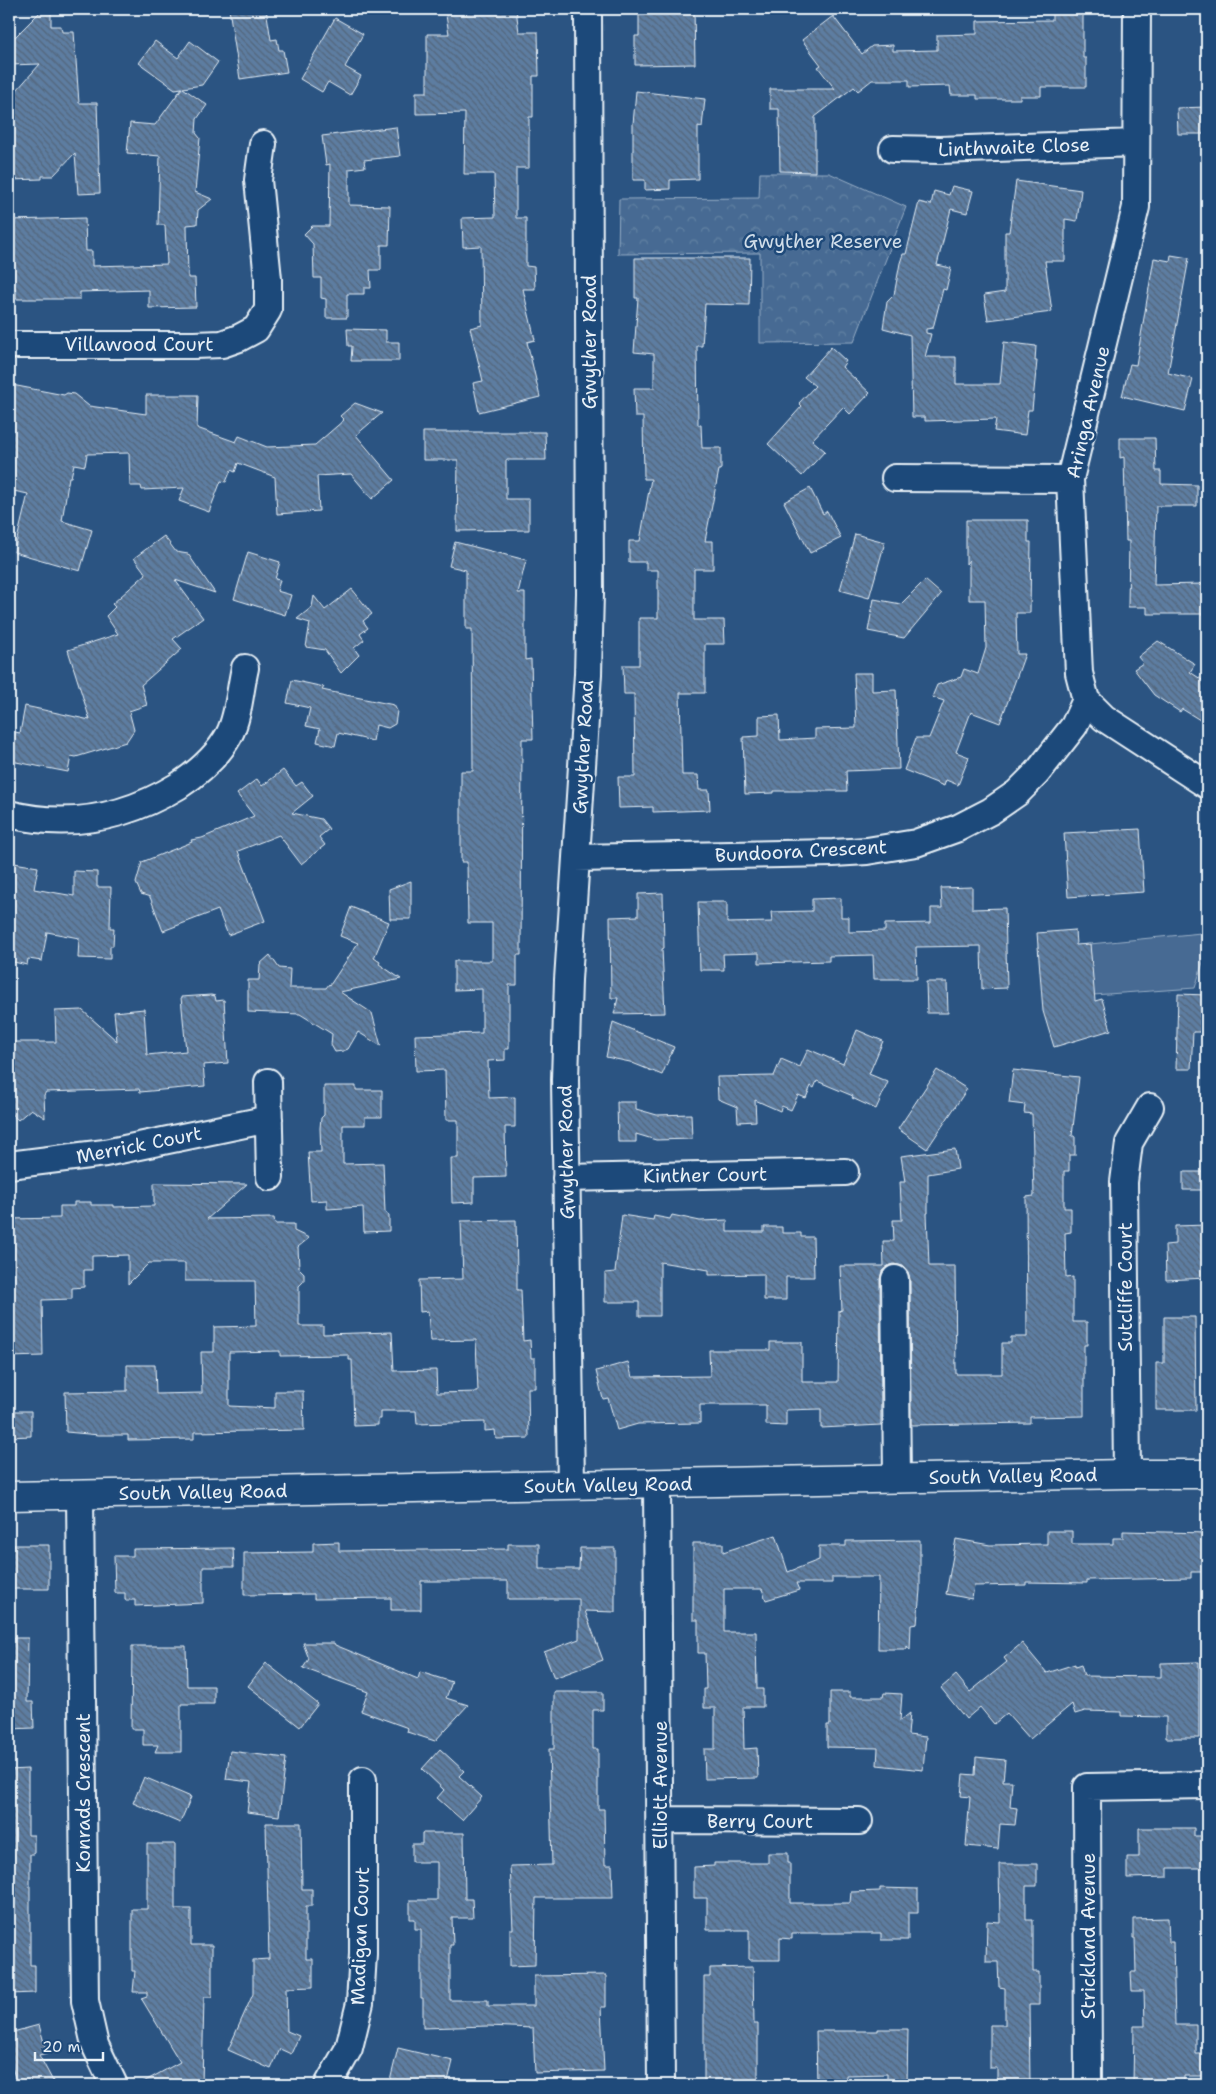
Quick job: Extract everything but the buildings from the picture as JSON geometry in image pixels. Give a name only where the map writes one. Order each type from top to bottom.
[{"type":"main road","name":"South Valley Road","points":[[9,1496],[1207,1474]]},
{"type":"street","name":"Gwyther Road","points":[[571,1485],[565,1080],[568,980],[588,674],[590,593],[588,9]]},
{"type":"street","name":"Aringa Avenue","points":[[1086,700],[1079,673],[1070,479],[1136,207],[1137,9]]},
{"type":"street","name":"Linthwaite Close","points":[[893,149],[940,150],[1136,143]]},
{"type":"street","name":"Villawood Court","points":[[9,344],[222,344],[239,338],[256,328],[268,310],[268,279],[258,180],[263,144]]},
{"type":"street","points":[[895,478],[1070,479]]},
{"type":"street","points":[[9,814],[49,820],[81,820],[105,817],[137,808],[185,781],[204,767],[217,753],[230,734],[236,714],[244,668]]},
{"type":"street","name":"Bundoora Crescent","points":[[576,858],[867,851],[916,843],[958,828],[991,811],[1017,793],[1037,772],[1074,726],[1086,700]]},
{"type":"street","points":[[1086,700],[1104,718],[1207,785]]},
{"type":"street","points":[[268,1082],[270,1177]]},
{"type":"street","name":"Sutcliffe Court","points":[[1127,1474],[1124,1182],[1129,1143],[1150,1107]]},
{"type":"street","name":"Merrick Court","points":[[9,1165],[105,1154],[269,1119]]},
{"type":"street","name":"Kinther Court","points":[[566,1178],[845,1172]]},
{"type":"street","points":[[895,1279],[897,1479]]},
{"type":"street","name":"Elliott Avenue","points":[[657,1484],[661,1820],[661,2085]]},
{"type":"street","name":"Konrads Crescent","points":[[80,1495],[85,2001],[95,2045],[114,2085]]},
{"type":"street","name":"Madigan Court","points":[[328,2085],[348,2048],[360,2003],[363,1954],[363,1780]]},
{"type":"street","name":"Strickland Avenue","points":[[1088,2085],[1087,1787],[1207,1786]]},
{"type":"street","name":"Berry Court","points":[[661,1820],[859,1821]]},
{"type":"green space","name":"Gwyther Reserve","points":[[760,173],[829,173],[906,207],[854,342],[760,343],[760,253],[618,254],[619,199],[759,198]]},
{"type":"green space","points":[[1201,933],[1204,959],[1195,988],[1093,995],[1090,944]]}]
